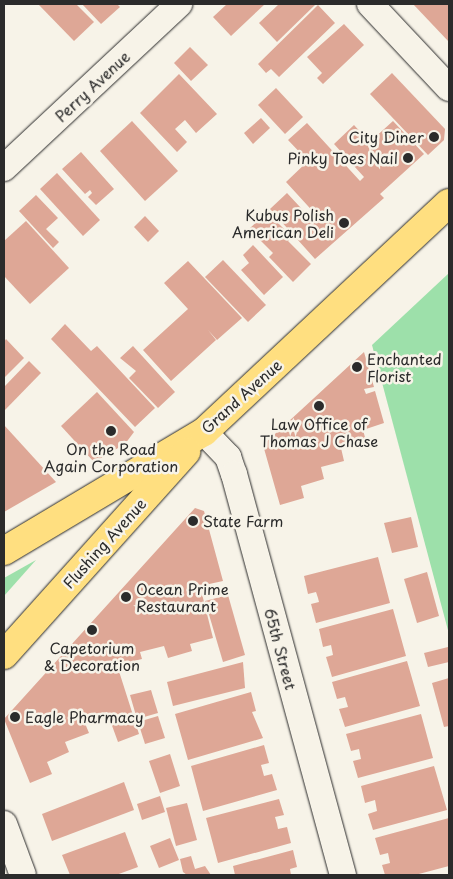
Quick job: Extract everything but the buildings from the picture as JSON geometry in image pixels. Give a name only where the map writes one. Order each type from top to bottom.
[{"type":"main road","name":"Grand Avenue","points":[[4,551],[204,432],[449,203]]},
{"type":"main road","name":"Flushing Avenue","points":[[4,655],[204,432]]},
{"type":"street","name":"Perry Avenue","points":[[4,168],[179,4]]},
{"type":"street","points":[[370,4],[449,88]]},
{"type":"street","name":"65th Street","points":[[204,432],[228,457],[234,474],[343,875]]},
{"type":"street","points":[[4,824],[23,875]]},
{"type":"green space","points":[[449,273],[449,634],[372,345]]},
{"type":"green space","points":[[36,560],[4,596],[4,578]]},
{"type":"place","name":"City Diner","points":[[434,137]]},
{"type":"place","name":"Pinky Toes Nail","points":[[408,158]]},
{"type":"place","name":"Kubus Polish American Deli","points":[[344,223]]},
{"type":"place","name":"Enchanted Florist","points":[[357,367]]},
{"type":"place","name":"Law Office of Thomas J Chase","points":[[319,406]]},
{"type":"place","name":"On the Road Again Corporation","points":[[111,431]]},
{"type":"place","name":"State Farm","points":[[193,521]]},
{"type":"place","name":"Ocean Prime Restaurant","points":[[126,597]]},
{"type":"place","name":"Capetorium & Decoration","points":[[92,630]]},
{"type":"place","name":"Eagle Pharmacy","points":[[15,717]]}]
